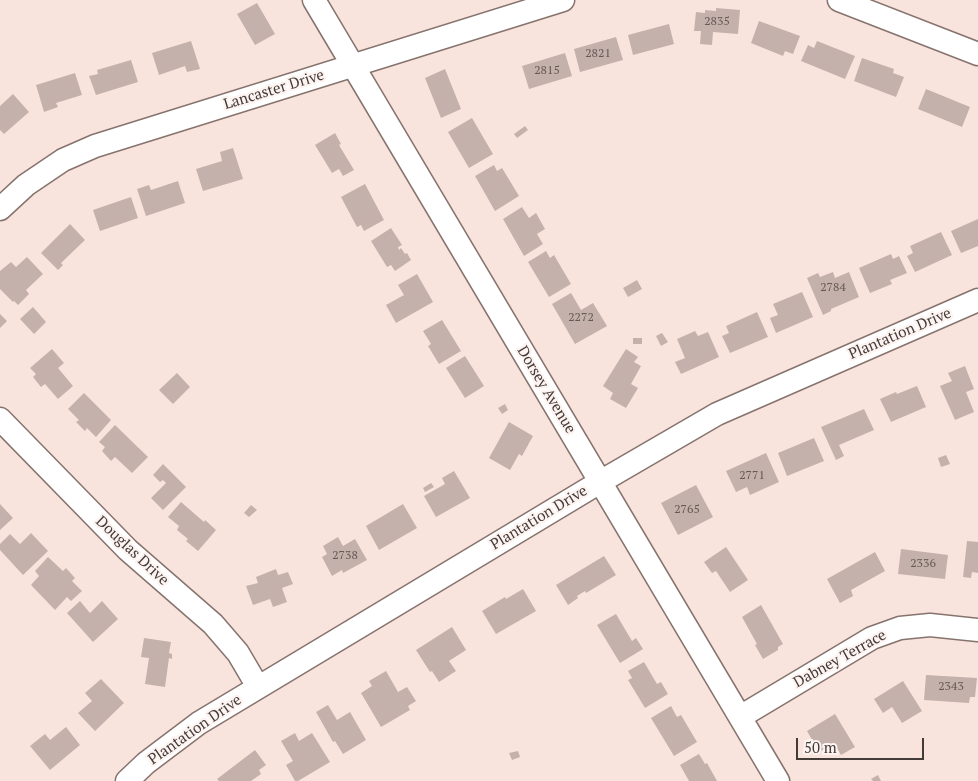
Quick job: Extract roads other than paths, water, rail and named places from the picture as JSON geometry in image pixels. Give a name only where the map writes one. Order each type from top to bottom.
[{"type":"street","name":"Dorsey Avenue","points":[[314,0],[778,781]]},
{"type":"street","name":"Lancaster Drive","points":[[0,209],[26,186],[63,160],[95,146],[563,0]]},
{"type":"street","points":[[839,0],[978,54]]},
{"type":"street","name":"Plantation Drive","points":[[126,781],[146,763],[199,723],[600,482],[717,414],[978,300]]},
{"type":"street","name":"Douglas Drive","points":[[0,419],[128,550],[213,624],[238,653],[258,687]]},
{"type":"street","name":"Dabney Terrace","points":[[740,717],[872,638],[900,628],[930,625],[978,630]]}]
